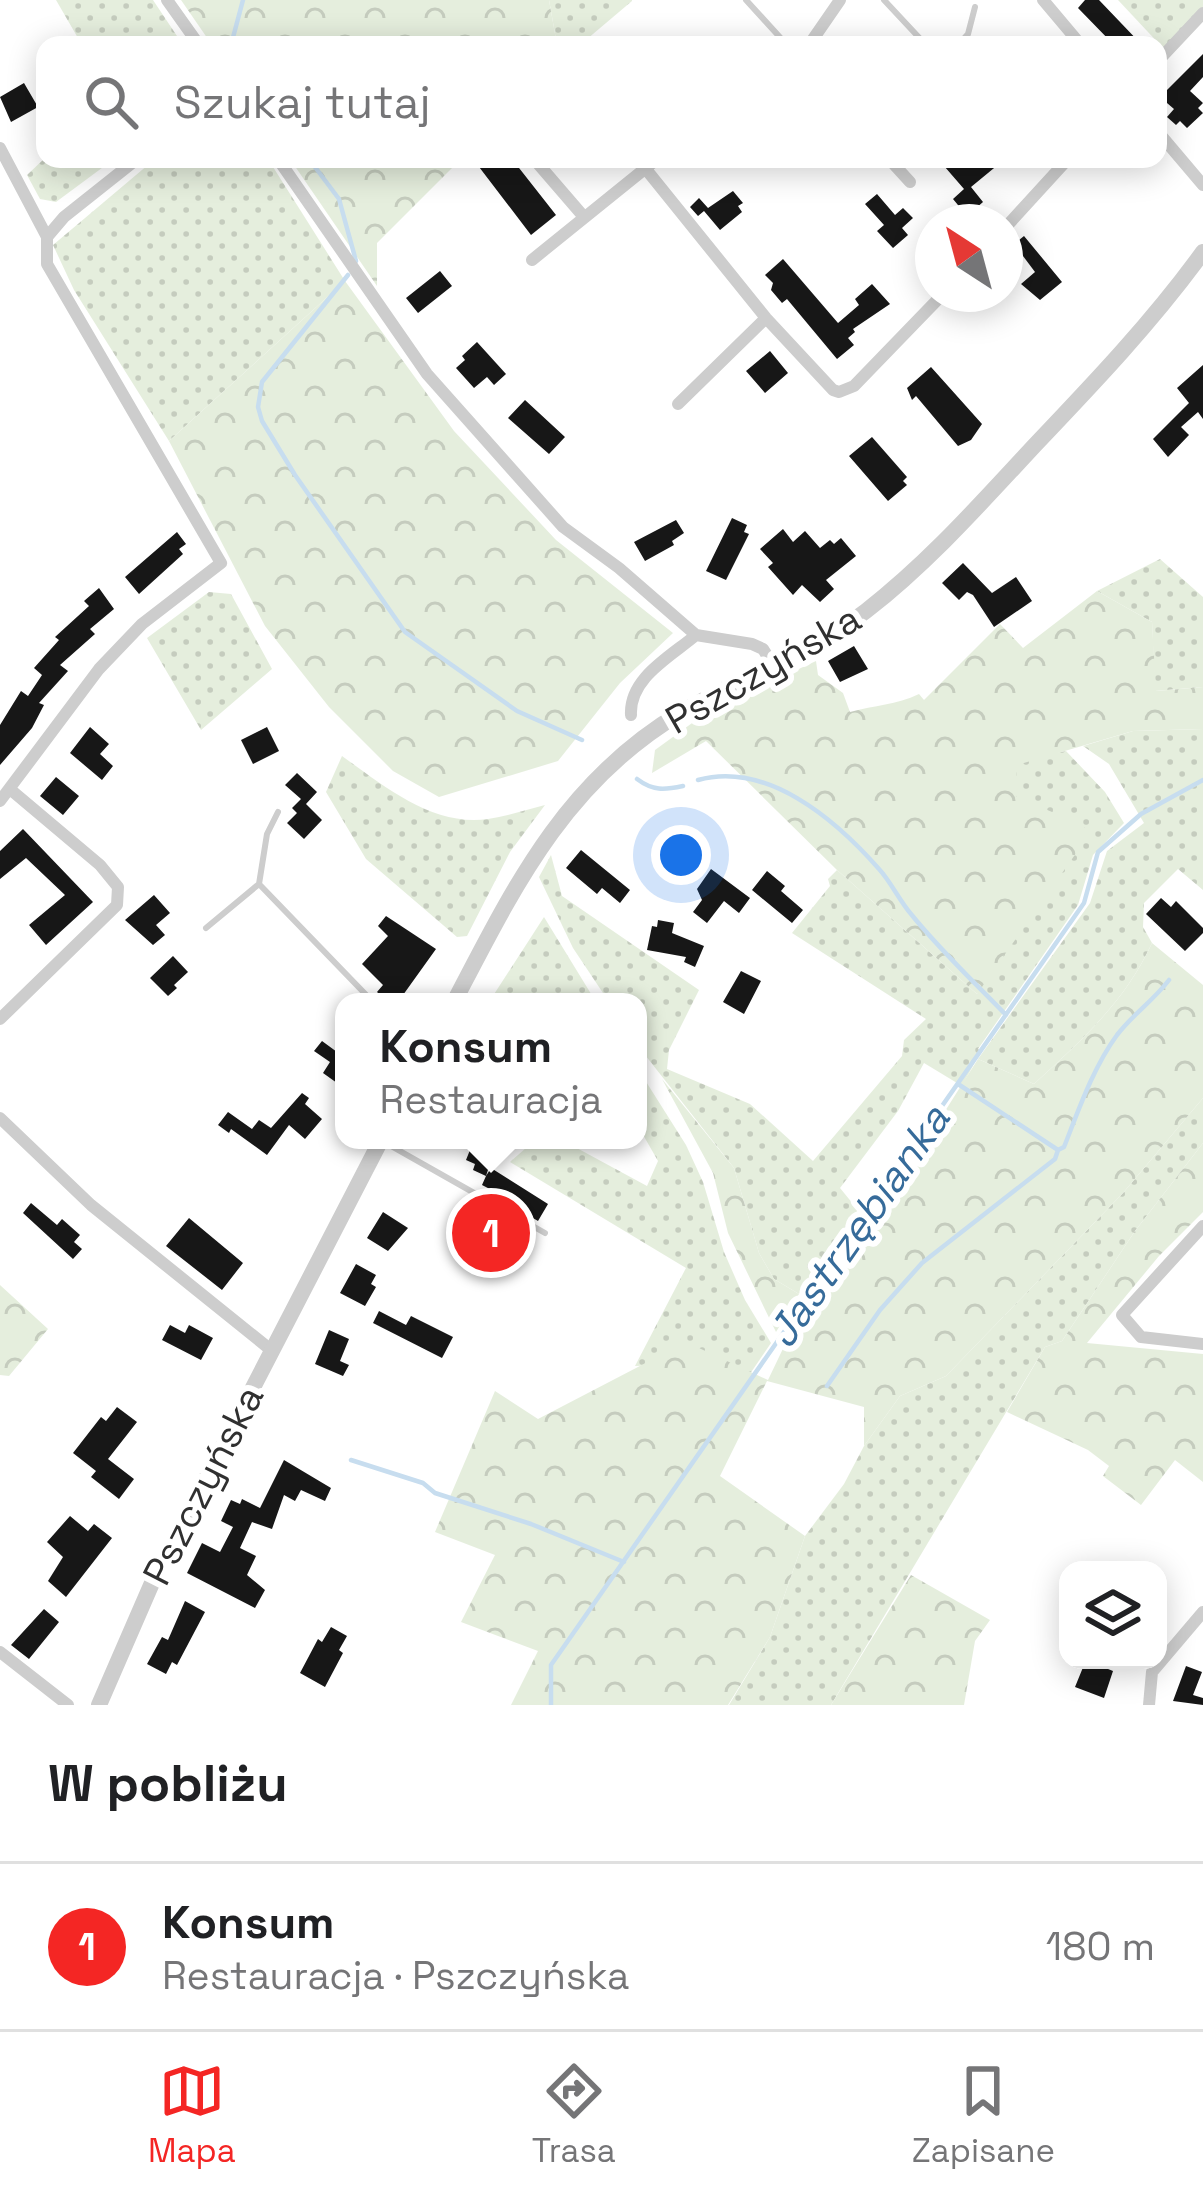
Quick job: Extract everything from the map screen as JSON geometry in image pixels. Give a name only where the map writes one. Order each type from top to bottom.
[{"type":"street","points":[[167,0],[193,36]]},
{"type":"street","points":[[815,36],[840,0]]},
{"type":"street","points":[[1043,0],[1074,36]]},
{"type":"street","points":[[1167,51],[1203,13]]},
{"type":"street","points":[[1167,143],[1203,185]]},
{"type":"street","points":[[0,148],[47,237],[47,264],[220,563],[142,624],[99,669],[5,795],[100,865],[118,886],[117,905],[0,1018]]},
{"type":"street","points":[[47,237],[64,217],[126,168]]},
{"type":"street","points":[[284,168],[427,374],[563,527],[696,635],[752,644],[763,649],[773,665]]},
{"type":"street","points":[[542,168],[584,217]]},
{"type":"street","points":[[532,260],[645,168]]},
{"type":"street","points":[[655,168],[766,318],[838,392],[854,386],[926,312]]},
{"type":"street","points":[[897,168],[910,182]]},
{"type":"street","points":[[1023,208],[1060,168]]},
{"type":"street","name":"Pszczyńska","points":[[459,993],[522,873],[572,801],[605,769],[679,714],[862,614],[924,563],[1149,321],[1203,252]]},
{"type":"street","points":[[678,404],[766,318]]},
{"type":"street","points":[[632,715],[637,685],[696,635]]},
{"type":"street","points":[[0,1118],[92,1205],[271,1350]]},
{"type":"street","name":"Pszczyńska","points":[[99,1705],[152,1583],[376,1149]]},
{"type":"street","points":[[1203,1226],[1122,1316],[1142,1337],[1203,1344]]},
{"type":"street","points":[[1149,1705],[1152,1672],[1203,1612]]},
{"type":"street","points":[[0,1652],[68,1705]]},
{"type":"lane","points":[[746,0],[779,36]]},
{"type":"lane","points":[[884,0],[918,36]]},
{"type":"lane","points":[[966,36],[975,8]]},
{"type":"lane","points":[[206,928],[259,884],[267,834],[278,812]]},
{"type":"lane","points":[[259,884],[364,993]]},
{"type":"lane","points":[[397,1149],[545,1233]]},
{"type":"green space","points":[[56,0],[153,0],[177,36],[77,36]]},
{"type":"green space","points":[[181,0],[549,0],[555,36],[206,36]]},
{"type":"green space","points":[[549,0],[632,0],[591,36],[555,36]]},
{"type":"green space","points":[[1118,0],[1203,0],[1203,7],[1167,44],[1167,36],[1152,36]]},
{"type":"green space","points":[[36,166],[102,168],[56,202],[40,199],[27,175]]},
{"type":"green space","points":[[144,168],[274,168],[345,281],[169,441],[74,290],[53,245]]},
{"type":"green space","points":[[296,168],[452,168],[377,243],[377,286]]},
{"type":"green space","points":[[345,281],[454,431],[556,540],[673,633],[620,683],[558,761],[439,797],[393,771],[329,707],[265,626],[169,441]]},
{"type":"green space","points":[[1160,559],[1203,597],[1203,687],[1155,691],[1152,622],[1097,591]]},
{"type":"green space","points":[[1097,591],[1152,622],[1156,691],[1203,687],[1203,729],[1133,731],[1017,765],[1016,796],[1091,832],[977,994],[837,870],[706,741],[652,773],[655,750],[710,710],[816,661],[818,675],[843,693],[850,712],[919,694],[924,700],[1000,624],[1023,648]]},
{"type":"green space","points":[[209,592],[231,594],[272,669],[201,730],[147,638]]},
{"type":"green space","points":[[1203,729],[1203,890],[1178,869],[1144,903],[1143,927],[1152,943],[1129,984],[1100,1020],[1034,1084],[978,1059],[1090,903],[1107,851],[1144,823],[1109,764],[1083,746],[1133,731]]},
{"type":"green space","points":[[1066,751],[1105,792],[1124,823],[1093,855],[1078,905],[978,1049],[962,1086],[924,1063],[898,1111],[840,1188],[858,1210],[799,1294],[774,1279],[759,1253],[734,1168],[647,1057],[647,993],[603,993],[573,948],[539,877],[551,855],[562,896],[699,990],[669,1050],[667,1069],[750,1104],[813,1161],[902,1056],[904,1040],[926,1019],[792,933],[830,886],[828,879],[837,870],[977,994],[1044,818],[1015,797],[1012,760]]},
{"type":"green space","points":[[342,756],[410,802],[448,817],[488,819],[545,805],[510,852],[467,936],[457,937],[366,859],[326,792]]},
{"type":"green space","points":[[544,917],[590,993],[495,993]]},
{"type":"green space","points":[[1152,943],[1203,985],[1203,1098],[1123,1193],[946,1376],[900,1396],[864,1446],[864,1407],[767,1381],[720,1476],[805,1536],[770,1637],[728,1705],[511,1705],[538,1651],[461,1622],[495,1555],[435,1532],[495,1391],[538,1419],[686,1342],[768,1380],[790,1334],[902,1179],[978,1059],[1034,1084],[1115,1002]]},
{"type":"green space","points":[[662,1079],[734,1168],[759,1253],[774,1279],[799,1294],[776,1332],[728,1233],[713,1173]]},
{"type":"green space","points":[[647,1083],[686,1145],[703,1182],[724,1252],[771,1343],[737,1393],[687,1364],[635,1366],[686,1268],[510,1162],[525,1149],[579,1149],[647,1186],[658,1161],[647,1142]]},
{"type":"green space","points":[[1203,1098],[1203,1143],[1135,1231],[1062,1341],[1045,1347],[831,1705],[729,1705],[770,1637],[805,1536],[900,1396],[946,1376],[1123,1193]]},
{"type":"green space","points":[[1203,1143],[1203,1212],[1159,1256],[1087,1343],[1203,1354],[1203,1482],[1175,1460],[1141,1505],[1103,1476],[1109,1466],[1088,1450],[1007,1412],[1045,1347],[1062,1341],[1135,1231]]},
{"type":"green space","points":[[0,1285],[48,1329],[9,1376],[0,1375]]},
{"type":"green space","points":[[911,1575],[990,1620],[975,1641],[964,1705],[831,1705]]},
{"type":"building","points":[[1085,0],[1099,0],[1133,36],[1105,36],[1078,8]]},
{"type":"building","points":[[1203,54],[1203,77],[1190,91],[1203,103],[1198,108],[1203,113],[1187,128],[1167,117],[1174,109],[1167,103],[1167,90]]},
{"type":"building","points":[[24,83],[36,108],[11,122],[0,97]]},
{"type":"building","points":[[480,168],[519,168],[556,215],[531,235]]},
{"type":"building","points":[[946,168],[994,168],[971,187],[981,204],[957,204],[953,199],[964,189]]},
{"type":"building","points":[[733,191],[743,203],[738,206],[742,212],[720,230],[704,211],[698,216],[690,207],[699,198],[708,208]]},
{"type":"building","points":[[877,194],[895,215],[903,208],[913,218],[902,228],[908,235],[893,248],[877,231],[884,225],[865,204]]},
{"type":"building","points":[[1023,237],[1062,282],[1040,300],[1023,286],[1035,272],[1023,256]]},
{"type":"building","points":[[783,259],[838,323],[859,305],[855,299],[872,284],[890,304],[853,329],[848,338],[854,345],[837,359],[787,299],[782,303],[771,290],[773,283],[765,275]]},
{"type":"building","points":[[440,271],[452,286],[418,313],[406,298]]},
{"type":"building","points":[[477,342],[506,374],[494,385],[487,377],[474,388],[456,368]]},
{"type":"building","points":[[770,351],[788,373],[765,393],[746,371]]},
{"type":"building","points":[[1203,365],[1203,419],[1198,412],[1181,427],[1189,435],[1168,457],[1153,439],[1189,403],[1177,388]]},
{"type":"building","points":[[931,367],[982,424],[971,440],[958,446],[916,396],[912,400],[907,388]]},
{"type":"building","points":[[525,400],[565,437],[549,454],[508,418]]},
{"type":"building","points":[[872,437],[907,477],[903,481],[907,485],[888,501],[849,456]]},
{"type":"building","points":[[732,518],[747,525],[744,532],[749,534],[726,580],[706,571]]},
{"type":"building","points":[[676,520],[684,533],[672,541],[674,545],[645,561],[634,542]]},
{"type":"building","points":[[783,529],[793,542],[805,531],[820,548],[841,538],[856,556],[826,580],[834,589],[820,602],[802,585],[793,595],[768,567],[773,563],[760,549]]},
{"type":"building","points":[[177,532],[186,544],[179,549],[183,554],[139,594],[125,577]]},
{"type":"building","points":[[963,563],[992,593],[1016,577],[1032,601],[994,627],[973,595],[967,592],[959,600],[942,583]]},
{"type":"building","points":[[99,588],[114,609],[90,629],[95,634],[60,665],[68,671],[39,703],[44,705],[32,728],[0,765],[0,725],[21,691],[28,696],[42,675],[34,668],[59,640],[55,637],[89,606],[84,601]]},
{"type":"building","points":[[854,646],[868,669],[840,682],[828,661]]},
{"type":"building","points":[[90,727],[109,744],[100,754],[113,766],[102,780],[70,753]]},
{"type":"building","points":[[267,727],[279,751],[253,764],[241,740]]},
{"type":"building","points":[[297,773],[317,792],[306,804],[322,820],[304,839],[287,823],[301,799],[285,785]]},
{"type":"building","points":[[56,777],[79,796],[63,815],[40,796]]},
{"type":"building","points":[[23,829],[93,902],[46,945],[29,925],[65,895],[26,858],[0,879],[0,851]]},
{"type":"building","points":[[581,850],[630,890],[620,903],[602,888],[597,894],[566,868]]},
{"type":"building","points":[[711,869],[750,898],[739,913],[724,901],[707,923],[693,912],[702,900],[697,889]]},
{"type":"building","points":[[767,871],[803,910],[792,923],[752,890]]},
{"type":"building","points":[[154,895],[170,913],[156,925],[165,935],[153,945],[125,920]]},
{"type":"building","points":[[1161,898],[1171,907],[1176,901],[1203,928],[1185,951],[1146,914]]},
{"type":"building","points":[[386,916],[436,949],[404,993],[378,993],[383,985],[362,964],[388,936],[378,926]]},
{"type":"building","points":[[658,920],[674,923],[672,933],[704,946],[695,967],[684,962],[686,957],[647,950]]},
{"type":"building","points":[[173,956],[188,972],[168,996],[150,978]]},
{"type":"building","points":[[741,971],[761,981],[744,1014],[723,1002]]},
{"type":"building","points":[[322,1041],[335,1051],[335,1082],[323,1073],[330,1062],[314,1051]]},
{"type":"building","points":[[302,1093],[309,1098],[305,1104],[322,1119],[305,1139],[289,1125],[267,1155],[218,1125],[228,1112],[252,1129],[259,1120],[271,1128]]},
{"type":"building","points":[[470,1149],[495,1149],[486,1176],[466,1160]]},
{"type":"building","points":[[491,1168],[548,1204],[538,1221],[514,1207],[517,1203],[482,1185]]},
{"type":"building","points":[[31,1203],[57,1225],[62,1219],[80,1235],[74,1242],[82,1249],[73,1259],[23,1213]]},
{"type":"building","points":[[471,1204],[504,1225],[507,1220],[529,1233],[511,1262],[456,1228]]},
{"type":"building","points":[[383,1212],[408,1228],[388,1251],[367,1238]]},
{"type":"building","points":[[189,1218],[243,1263],[222,1290],[166,1246]]},
{"type":"building","points":[[356,1264],[376,1275],[371,1284],[376,1287],[365,1306],[340,1293]]},
{"type":"building","points":[[379,1311],[406,1325],[411,1316],[453,1337],[442,1358],[373,1323]]},
{"type":"building","points":[[170,1325],[185,1333],[189,1325],[213,1338],[201,1360],[162,1340]]},
{"type":"building","points":[[329,1330],[349,1339],[340,1361],[349,1365],[343,1376],[315,1364]]},
{"type":"building","points":[[117,1407],[137,1422],[108,1459],[134,1479],[119,1499],[91,1477],[96,1471],[73,1453],[101,1417],[106,1421]]},
{"type":"building","points":[[284,1460],[331,1488],[325,1501],[301,1490],[295,1501],[284,1495],[272,1529],[252,1522],[240,1548],[256,1556],[247,1575],[265,1590],[255,1608],[187,1573],[202,1543],[220,1552],[233,1527],[221,1521],[231,1500],[240,1504],[242,1499],[260,1508]]},
{"type":"building","points":[[70,1516],[88,1531],[94,1524],[112,1538],[66,1597],[48,1581],[63,1557],[47,1542]]},
{"type":"building","points":[[185,1601],[205,1612],[177,1665],[172,1662],[166,1674],[147,1664],[162,1637],[168,1640]]},
{"type":"building","points":[[44,1609],[59,1622],[29,1659],[11,1645]]},
{"type":"building","points":[[331,1627],[347,1636],[325,1687],[300,1673],[318,1639],[322,1642]]},
{"type":"building","points":[[1186,1666],[1202,1672],[1193,1695],[1203,1698],[1203,1705],[1173,1701]]},
{"type":"building","points":[[1082,1669],[1113,1671],[1104,1698],[1075,1687]]},
{"type":"waterway","points":[[233,36],[243,0]]},
{"type":"waterway","points":[[316,168],[339,199],[356,261]]},
{"type":"waterway","points":[[348,275],[262,382],[258,407],[262,421],[405,632],[517,711],[582,740]]},
{"type":"waterway","points":[[637,779],[659,789],[683,786]]},
{"type":"waterway","points":[[698,780],[749,779],[774,787],[821,814],[879,869],[922,927],[1006,1015]]},
{"type":"waterway","name":"Jastrzębianka","points":[[551,1705],[551,1665],[1084,903],[1098,852],[1141,814],[1203,780]]},
{"type":"waterway","points":[[827,1386],[880,1310],[922,1263],[1055,1159],[1108,1048],[1169,980]]},
{"type":"waterway","points":[[958,1084],[1058,1150]]},
{"type":"waterway","points":[[351,1460],[423,1483],[435,1493],[531,1524],[624,1562]]},
{"type":"place","name":"Konsum","points":[[491,1233]]}]
